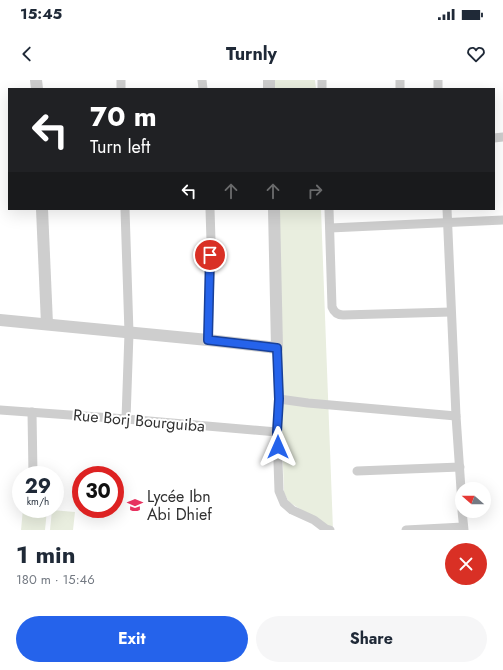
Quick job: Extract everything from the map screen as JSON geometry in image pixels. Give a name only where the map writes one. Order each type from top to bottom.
[{"type":"street","points":[[42,210],[47,324]]},
{"type":"street","points":[[125,210],[130,333],[126,419]]},
{"type":"street","points":[[208,340],[211,241],[210,210]]},
{"type":"street","points":[[274,210],[279,399],[277,432],[279,491],[284,503],[292,510],[314,520],[326,529],[330,530]]},
{"type":"street","points":[[329,210],[332,306],[336,313],[343,315],[451,312]]},
{"type":"street","points":[[447,210],[456,416],[461,482]]},
{"type":"street","points":[[330,228],[503,220]]},
{"type":"street","points":[[0,320],[277,348]]},
{"type":"street","points":[[279,399],[308,403],[456,416]]},
{"type":"street","name":"Rue Borj Bourguiba","points":[[0,410],[277,432]]},
{"type":"street","points":[[32,412],[33,466]]},
{"type":"street","points":[[356,471],[460,467]]},
{"type":"street","points":[[406,530],[464,529],[463,518]]},
{"type":"shaded area","points":[[270,80],[315,80],[316,88],[270,88]]},
{"type":"shaded area","points":[[274,210],[321,210],[333,530],[289,502],[284,493]]},
{"type":"shaded area","points":[[64,511],[72,512],[72,518],[74,518],[73,530],[50,530],[51,518],[64,518]]},
{"type":"shaded area","points":[[22,518],[46,518],[45,530],[21,530]]},
{"type":"place","name":"Lycée Ibn Abi Dhief","points":[[135,505]]},
{"type":"route","points":[[210,255],[208,340],[277,348],[279,399],[277,432],[278,447]]}]
